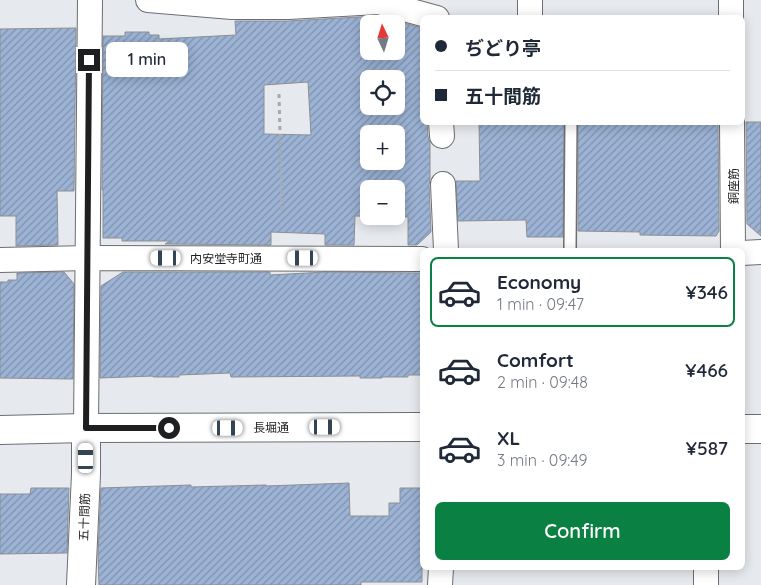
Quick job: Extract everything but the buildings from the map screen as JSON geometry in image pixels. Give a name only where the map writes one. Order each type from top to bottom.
[{"type":"main road","name":"長堀通","points":[[0,430],[420,427]]},
{"type":"main road","name":"五十間筋","points":[[82,585],[86,428]]},
{"type":"main road","points":[[745,429],[761,429]]},
{"type":"street","name":"五十間筋","points":[[86,428],[90,0]]},
{"type":"street","points":[[148,0],[232,8],[378,2],[426,15]]},
{"type":"street","points":[[530,0],[530,15]]},
{"type":"street","points":[[731,0],[731,15]]},
{"type":"street","name":"銅座筋","points":[[732,125],[733,248]]},
{"type":"street","points":[[443,184],[446,248]]},
{"type":"street","points":[[745,253],[761,252]]},
{"type":"street","name":"内安堂寺町通","points":[[0,260],[88,258],[420,259]]},
{"type":"street","points":[[440,585],[441,570]]},
{"type":"street","points":[[706,570],[706,585]]},
{"type":"lane","points":[[570,248],[571,125]]},
{"type":"path","points":[[279,94],[282,212]]},
{"type":"route","points":[[89,60],[86,428],[169,428]]}]
